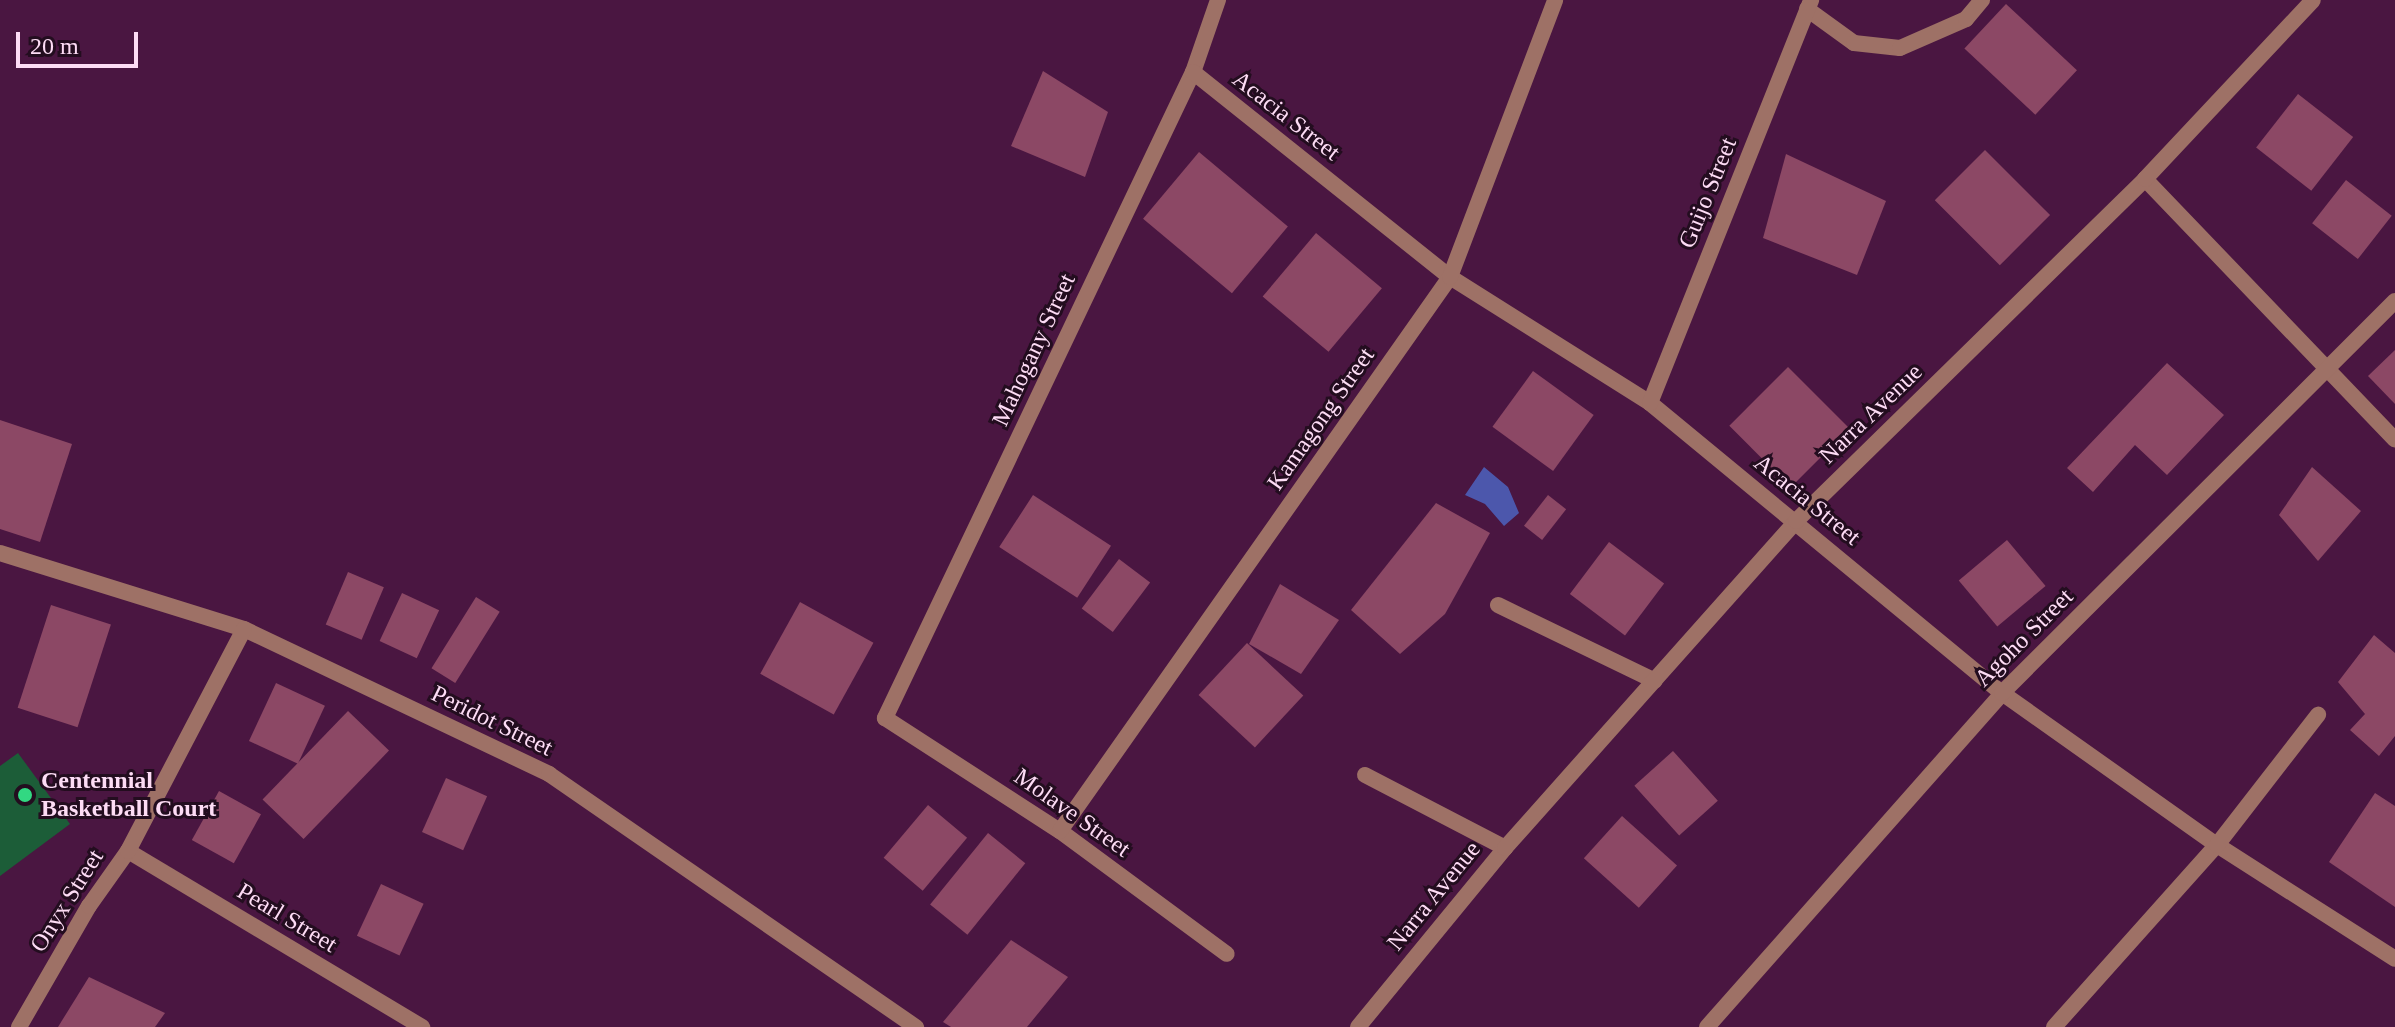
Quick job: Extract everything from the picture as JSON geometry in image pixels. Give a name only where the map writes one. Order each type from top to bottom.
[{"type":"street","name":"Mahogany Street","points":[[885,718],[1193,72],[1218,0]]},
{"type":"street","name":"Kamagong Street","points":[[1060,831],[1450,277],[1555,0]]},
{"type":"street","points":[[1809,5],[1854,43],[1900,48],[1966,19],[1982,0]]},
{"type":"street","name":"Narra Avenue","points":[[1358,1027],[1505,848],[1796,521],[2145,179],[2313,0]]},
{"type":"street","name":"Guijo Street","points":[[1650,403],[1809,5]]},
{"type":"street","name":"Acacia Street","points":[[1193,72],[1450,277],[1650,403],[2002,693],[2217,845],[2395,959]]},
{"type":"street","points":[[2145,179],[2395,440]]},
{"type":"street","name":"Agoho Street","points":[[1707,1027],[2002,693],[2395,301]]},
{"type":"street","name":"Peridot Street","points":[[0,553],[244,629],[549,774],[916,1027]]},
{"type":"street","points":[[1498,605],[1655,681]]},
{"type":"street","name":"Onyx Street","points":[[19,1027],[89,906],[128,851],[244,629]]},
{"type":"street","points":[[2054,1027],[2217,845],[2318,715]]},
{"type":"street","name":"Molave Street","points":[[885,718],[1060,831],[1227,954]]},
{"type":"street","points":[[1365,775],[1505,848]]},
{"type":"street","name":"Pearl Street","points":[[128,851],[422,1027]]},
{"type":"green space","name":"Centennial Basketball Court","points":[[18,753],[70,824],[0,876],[0,766]]},
{"type":"water","points":[[1484,467],[1508,487],[1519,513],[1504,526],[1485,504],[1465,495]]},
{"type":"building","points":[[2006,4],[2077,70],[2035,115],[1964,49]]},
{"type":"building","points":[[1043,71],[1108,112],[1085,177],[1011,146]]},
{"type":"building","points":[[2298,94],[2353,137],[2311,191],[2256,148]]},
{"type":"building","points":[[1985,150],[2050,215],[2000,265],[1935,200]]},
{"type":"building","points":[[1199,152],[1288,227],[1232,293],[1143,219]]},
{"type":"building","points":[[1786,154],[1886,201],[1857,275],[1763,238]]},
{"type":"building","points":[[2346,180],[2392,216],[2358,259],[2312,223]]},
{"type":"building","points":[[1316,233],[1382,288],[1329,352],[1263,297]]},
{"type":"building","points":[[2395,350],[2395,404],[2368,376]]},
{"type":"building","points":[[2167,363],[2224,415],[2167,475],[2135,445],[2093,492],[2067,468]]},
{"type":"building","points":[[1788,367],[1850,429],[1791,487],[1729,426]]},
{"type":"building","points":[[1533,371],[1594,415],[1553,471],[1492,427]]},
{"type":"building","points":[[0,420],[72,444],[40,542],[0,529]]},
{"type":"building","points":[[2312,467],[2361,511],[2318,561],[2279,515]]},
{"type":"building","points":[[1033,495],[1111,546],[1077,598],[999,547]]},
{"type":"building","points":[[1548,495],[1566,509],[1542,540],[1524,526]]},
{"type":"building","points":[[1436,503],[1490,533],[1445,614],[1400,654],[1351,610]]},
{"type":"building","points":[[2007,540],[2046,586],[1997,626],[1959,580]]},
{"type":"building","points":[[1609,542],[1664,584],[1625,635],[1570,594]]},
{"type":"building","points":[[1119,559],[1150,582],[1113,632],[1082,609]]},
{"type":"building","points":[[348,572],[384,587],[362,640],[326,624]]},
{"type":"building","points":[[1280,584],[1339,620],[1301,674],[1249,644]]},
{"type":"building","points":[[402,593],[439,610],[417,658],[380,641]]},
{"type":"building","points":[[476,597],[500,612],[455,683],[431,668]]},
{"type":"building","points":[[800,602],[873,643],[834,714],[760,674]]},
{"type":"building","points":[[51,605],[111,624],[78,727],[18,708]]},
{"type":"building","points":[[2374,635],[2395,653],[2395,736],[2379,756],[2350,730],[2365,714],[2338,682]]},
{"type":"building","points":[[1247,643],[1303,696],[1255,747],[1199,695]]},
{"type":"building","points":[[276,683],[325,706],[298,764],[249,741]]},
{"type":"building","points":[[348,711],[389,751],[304,839],[263,799]]},
{"type":"building","points":[[1673,751],[1718,801],[1679,836],[1634,786]]},
{"type":"building","points":[[446,778],[487,796],[463,850],[422,832]]},
{"type":"building","points":[[219,791],[261,814],[234,863],[192,840]]},
{"type":"building","points":[[2375,793],[2395,806],[2395,907],[2329,862]]},
{"type":"building","points":[[928,805],[967,838],[923,891],[884,858]]},
{"type":"building","points":[[1622,816],[1677,866],[1639,908],[1584,858]]},
{"type":"building","points":[[988,833],[1025,863],[967,935],[930,904]]},
{"type":"building","points":[[381,884],[424,904],[400,956],[357,936]]},
{"type":"building","points":[[1011,940],[1068,977],[1027,1027],[951,1027],[943,1022]]},
{"type":"building","points":[[89,977],[165,1013],[155,1027],[58,1027]]},
{"type":"place","name":"Centennial Basketball Court","points":[[25,795]]}]
